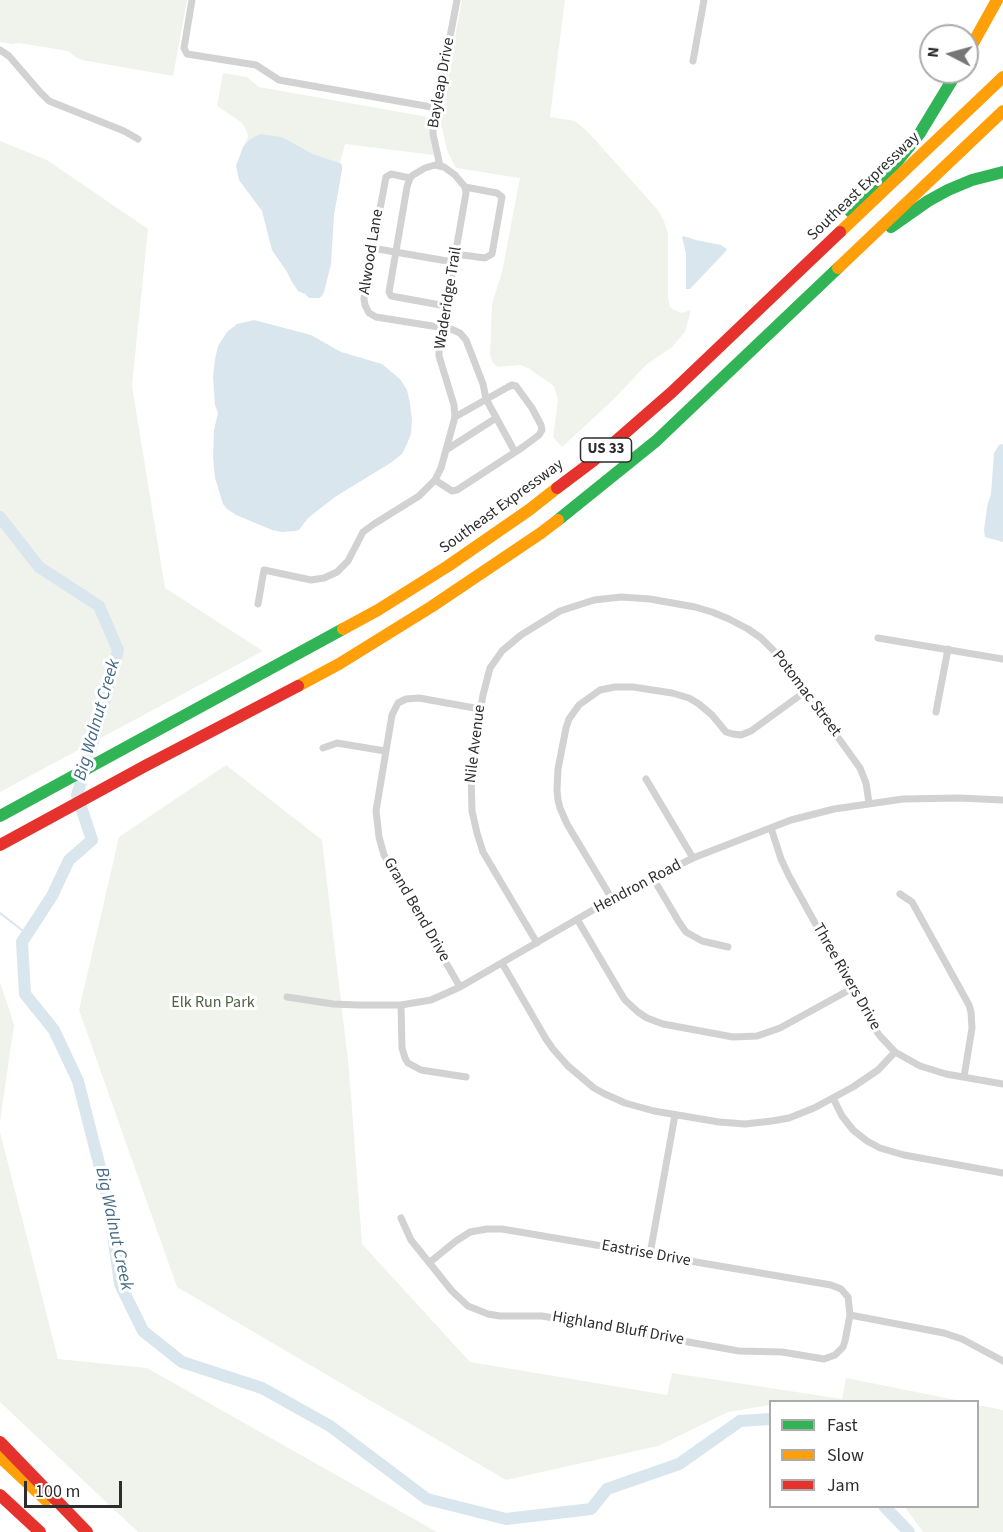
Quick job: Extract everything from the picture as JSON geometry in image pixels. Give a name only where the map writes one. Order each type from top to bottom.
[{"type":"highway","points":[[979,32],[997,0]]},
{"type":"highway","name":"Southeast Expressway","points":[[0,816],[368,616],[448,567],[496,534],[580,471],[634,426],[1003,77]]},
{"type":"highway","points":[[810,261],[831,234],[888,173],[920,133],[950,84]]},
{"type":"highway","name":"US 33","points":[[0,845],[339,664],[431,607],[541,533],[656,441],[1003,111]]},
{"type":"highway","points":[[854,254],[938,195],[972,180],[1003,172]]},
{"type":"highway","points":[[0,1442],[87,1532]]},
{"type":"highway","points":[[0,1457],[80,1532]]},
{"type":"highway","points":[[2,1497],[40,1532]]},
{"type":"street","points":[[192,0],[184,48],[187,54],[256,65],[279,80],[437,108]]},
{"type":"street","name":"Bayleap Drive","points":[[440,166],[433,134],[457,0]]},
{"type":"street","points":[[693,61],[704,0]]},
{"type":"street","points":[[0,50],[9,56],[49,101],[117,128],[138,139]]},
{"type":"street","points":[[446,306],[389,294],[410,178],[431,166],[444,167],[465,187],[497,193],[502,197],[492,254],[485,258],[455,254]]},
{"type":"street","name":"Alwood Lane","points":[[410,178],[391,174],[386,177],[372,248],[365,306],[369,313],[379,317],[442,328]]},
{"type":"street","name":"Waderidge Trail","points":[[258,604],[264,570],[311,580],[332,575],[348,561],[363,532],[419,496],[435,480],[441,468],[455,417],[439,352],[466,193],[465,187]]},
{"type":"street","points":[[372,248],[453,262]]},
{"type":"street","points":[[442,328],[451,329],[466,340],[483,384],[486,399],[515,452]]},
{"type":"street","points":[[435,480],[452,491],[457,490],[515,452],[539,435],[542,430],[532,408],[516,386],[512,385],[455,417]]},
{"type":"street","points":[[447,450],[496,418]]},
{"type":"street","name":"Potomac Street","points":[[538,624],[570,607],[594,600],[632,597],[695,607],[729,619],[748,629],[782,658],[860,768],[866,783],[869,803]]},
{"type":"street","name":"Nile Avenue","points":[[537,943],[483,852],[472,811],[470,783],[484,686],[490,668],[502,651],[538,624]]},
{"type":"street","points":[[878,638],[1003,659]]},
{"type":"street","points":[[936,712],[948,650]]},
{"type":"street","points":[[612,899],[560,808],[557,790],[558,769],[566,728],[569,719],[579,705],[600,690],[624,686],[685,696],[707,710],[726,732],[737,735],[751,731],[806,691]]},
{"type":"street","name":"Grand Bend Drive","points":[[460,987],[393,872],[382,847],[377,828],[376,811],[393,710],[398,703],[410,698],[419,698],[480,709]]},
{"type":"street","points":[[323,748],[337,743],[385,751]]},
{"type":"street","points":[[646,779],[693,858]]},
{"type":"street","name":"Hendron Road","points":[[287,997],[333,1004],[401,1005],[431,1000],[460,987],[612,899],[693,858],[791,820],[869,803],[903,799],[1003,800]]},
{"type":"street","name":"Three Rivers Drive","points":[[771,828],[789,876],[851,989],[880,1036],[896,1052],[920,1066],[1003,1084]]},
{"type":"street","points":[[653,878],[686,932],[702,941],[728,947]]},
{"type":"street","points":[[900,894],[912,902],[969,1005],[972,1028],[964,1077]]},
{"type":"street","points":[[577,919],[625,1000],[647,1018],[663,1024],[733,1037],[757,1036],[780,1028],[851,989]]},
{"type":"street","points":[[502,963],[553,1049],[568,1066],[594,1088],[638,1107],[719,1122],[745,1124],[789,1118],[814,1108],[866,1079],[896,1052]]},
{"type":"street","points":[[401,1005],[402,1048],[408,1063],[420,1070],[466,1077]]},
{"type":"street","points":[[832,1098],[853,1130],[880,1148],[904,1155],[1003,1173]]},
{"type":"street","points":[[650,1254],[675,1115]]},
{"type":"street","name":"Highland Bluff Drive","points":[[401,1218],[411,1240],[462,1302],[488,1314],[542,1316],[747,1352],[773,1352],[818,1359],[830,1358],[843,1347],[850,1315]]},
{"type":"street","name":"Eastrise Drive","points":[[430,1262],[462,1237],[478,1230],[494,1228],[831,1285],[841,1289],[848,1297],[850,1315]]},
{"type":"street","points":[[850,1315],[944,1333],[962,1339],[1003,1361]]},
{"type":"green space","points":[[0,0],[187,0],[173,76],[82,60],[68,51],[0,42]]},
{"type":"green space","points":[[462,0],[565,0],[550,117],[575,121],[588,132],[657,209],[668,234],[670,307],[682,313],[691,310],[685,332],[672,347],[646,365],[613,400],[562,447],[553,437],[558,400],[554,386],[520,365],[498,367],[493,363],[490,355],[492,304],[502,272],[520,178],[456,168],[447,150],[442,128],[438,127]]},
{"type":"green space","points":[[223,73],[247,77],[259,87],[428,117],[434,155],[345,144],[340,163],[313,154],[282,137],[262,134],[249,140],[243,147],[248,137],[245,128],[241,122],[217,106]]},
{"type":"green space","points":[[0,141],[47,160],[148,229],[132,386],[165,588],[263,651],[0,792]]},
{"type":"green space","name":"Elk Run Park","points":[[226,765],[322,840],[349,1069],[362,1244],[470,1362],[667,1395],[672,1373],[842,1399],[846,1378],[956,1400],[769,1400],[769,1405],[728,1412],[658,1446],[506,1480],[177,1287],[79,1010],[119,837]]},
{"type":"green space","points":[[0,982],[14,1025],[0,1122]]},
{"type":"green space","points":[[0,1132],[58,1359],[147,1368],[437,1532],[138,1532],[0,1402]]},
{"type":"green space","points":[[979,1405],[1003,1410],[1003,1532],[923,1532],[906,1508],[979,1508]]},
{"type":"shaded area","points":[[262,134],[282,137],[313,154],[342,165],[334,215],[331,264],[324,292],[319,298],[309,298],[298,291],[272,250],[262,211],[239,180],[236,166],[243,147],[249,140]]},
{"type":"shaded area","points":[[683,236],[721,245],[727,249],[690,289],[686,289],[686,253]]},
{"type":"shaded area","points":[[254,320],[311,335],[341,352],[382,364],[400,379],[407,390],[410,403],[411,434],[402,454],[335,497],[308,518],[299,530],[295,531],[272,530],[236,515],[223,504],[215,478],[214,430],[218,413],[215,405],[213,377],[218,346],[227,332],[237,324]]},
{"type":"shaded area","points":[[1003,444],[1003,542],[985,537],[984,530],[991,494],[994,453],[999,445]]},
{"type":"waterway","name":"Big Walnut Creek","points":[[0,517],[39,567],[99,606],[118,650],[77,795],[92,840],[69,860],[52,896],[22,942],[25,994],[54,1030],[78,1081],[108,1199],[120,1284],[143,1331],[182,1362],[262,1388],[330,1426],[427,1499],[506,1519],[591,1509],[607,1489],[679,1464],[740,1421],[769,1419]]},
{"type":"waterway","points":[[0,913],[27,934]]},
{"type":"waterway","name":"Big Walnut Creek","points":[[886,1508],[909,1532]]},
{"type":"traffic: fast","points":[[851,212],[888,173],[920,133],[950,84]]},
{"type":"traffic: fast","points":[[891,227],[948,190],[972,180],[1003,172]]},
{"type":"traffic: fast","points":[[558,520],[656,441],[838,268]]},
{"type":"traffic: fast","points":[[0,816],[343,629]]},
{"type":"traffic: slow","points":[[979,32],[997,0]]},
{"type":"traffic: slow","points":[[840,232],[1003,77]]},
{"type":"traffic: slow","points":[[838,268],[1003,111]]},
{"type":"traffic: slow","points":[[343,629],[448,566],[557,488]]},
{"type":"traffic: slow","points":[[298,686],[339,664],[431,607],[558,520]]},
{"type":"traffic: slow","points":[[0,1457],[46,1500]]},
{"type":"traffic: jam","points":[[557,488],[593,461],[672,392],[840,232]]},
{"type":"traffic: jam","points":[[0,845],[298,686]]},
{"type":"traffic: jam","points":[[0,1442],[87,1532]]},
{"type":"traffic: jam","points":[[0,1495],[40,1532]]}]
